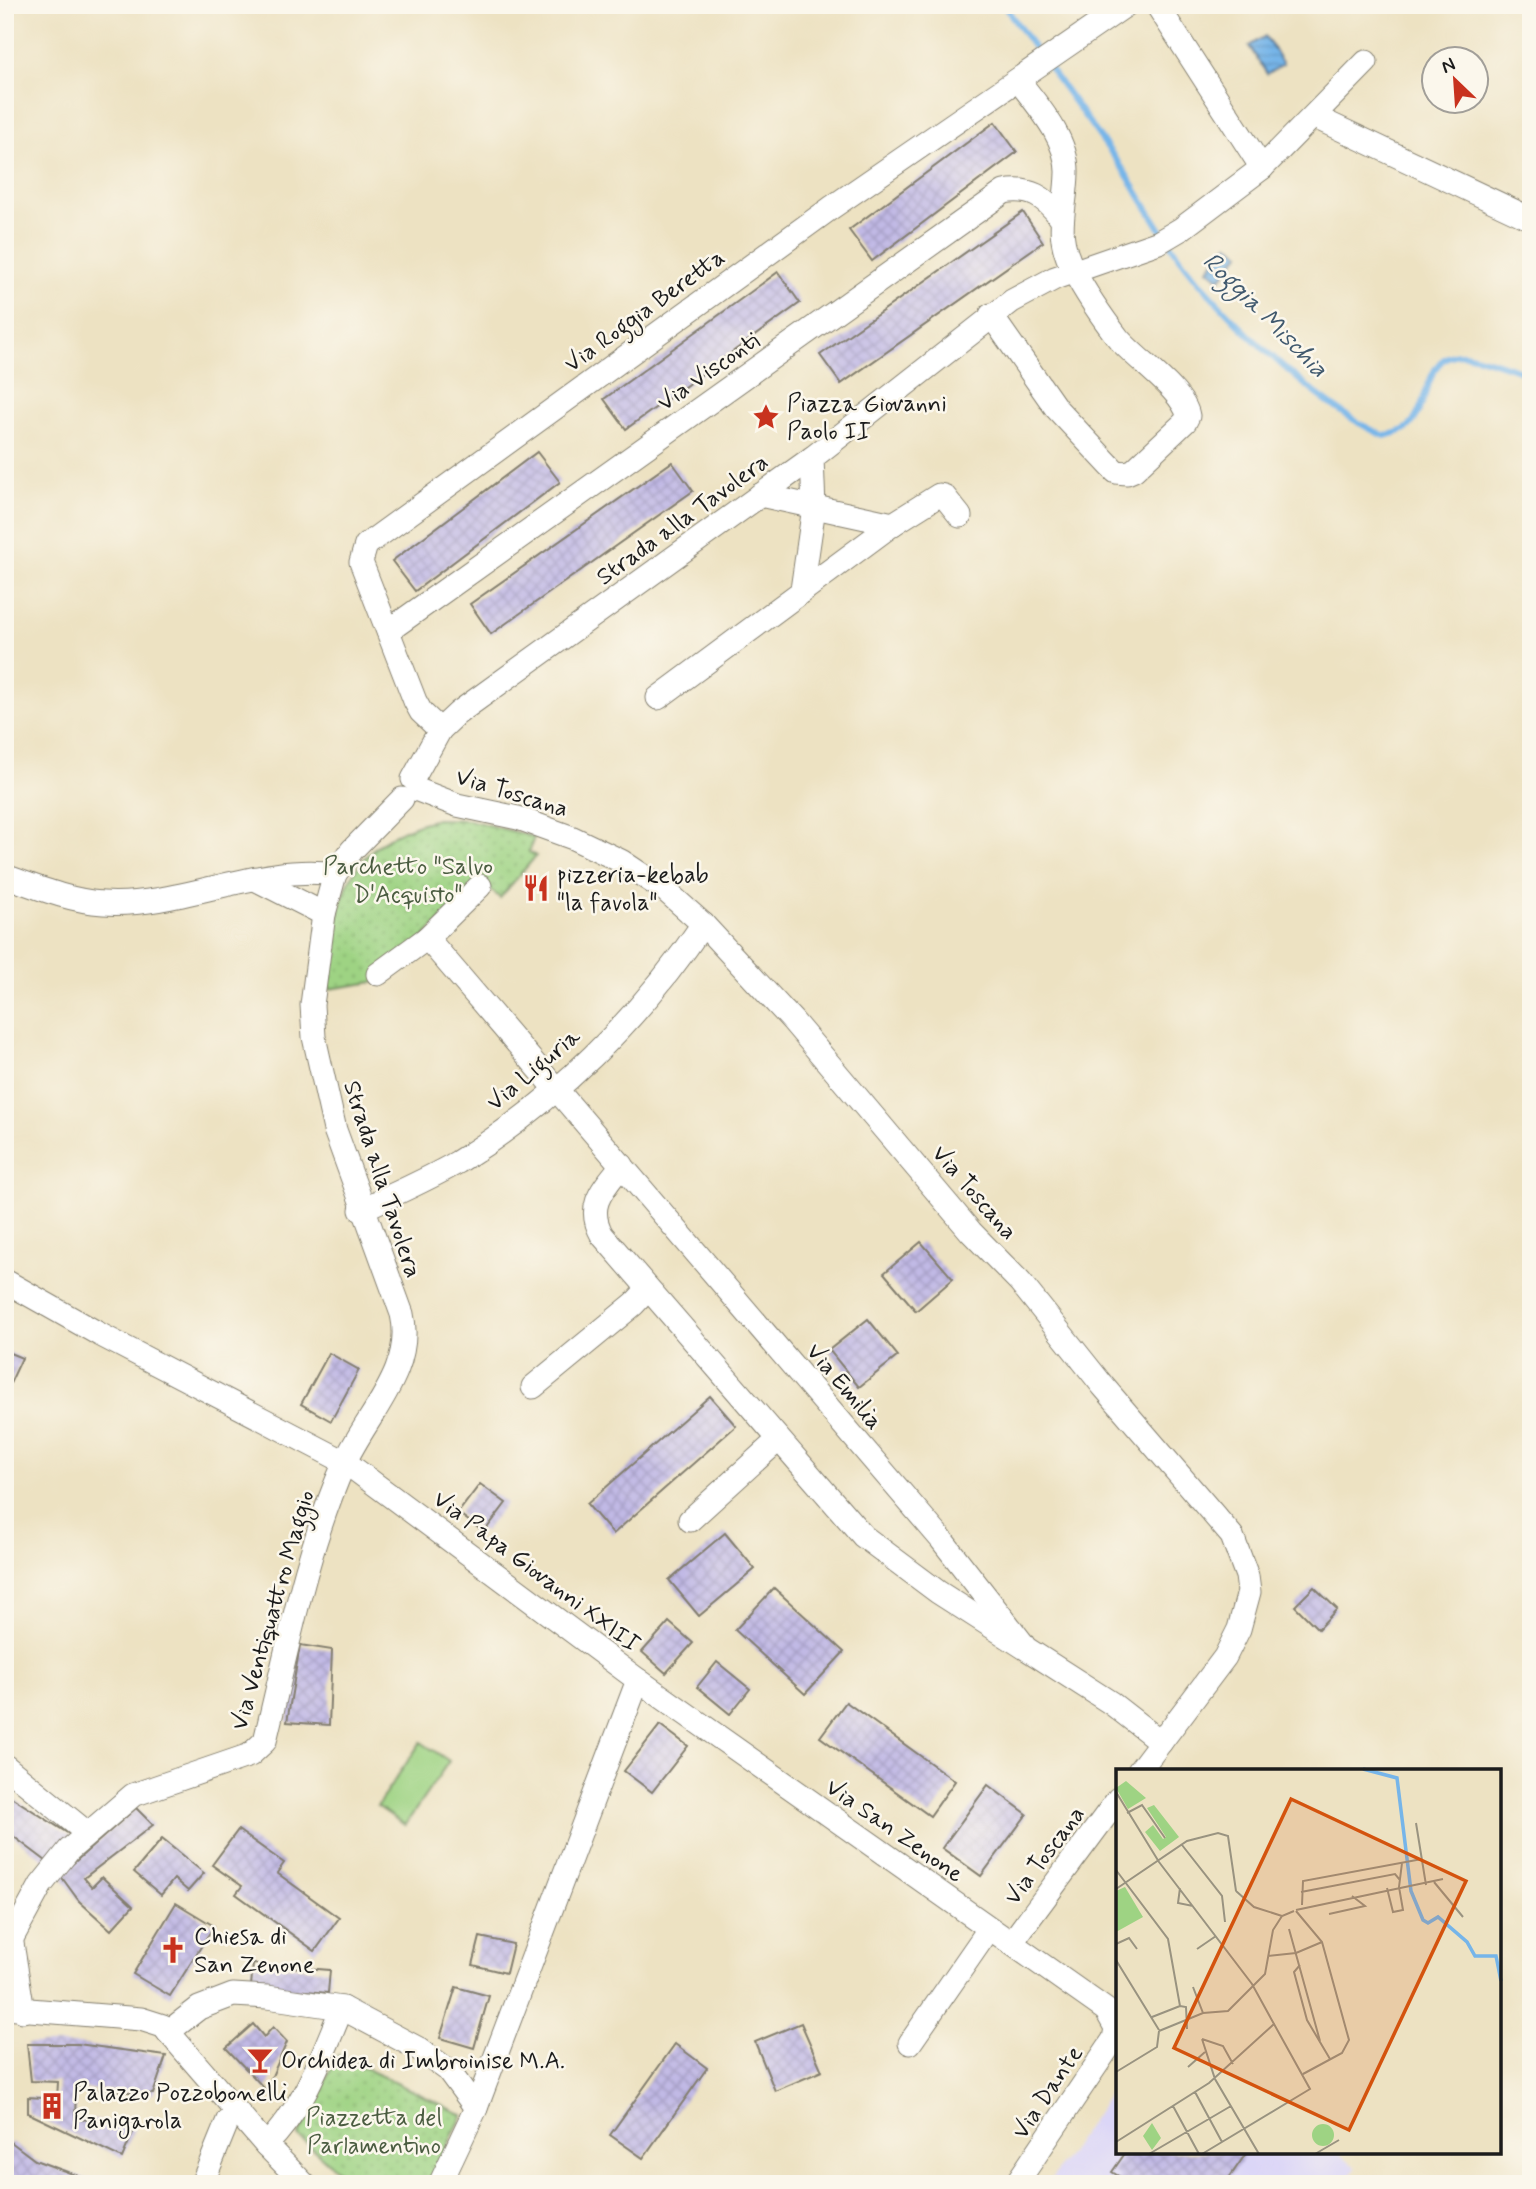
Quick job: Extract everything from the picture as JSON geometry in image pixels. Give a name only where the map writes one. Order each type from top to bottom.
[{"type":"street","name":"Via Roggia Beretta","points":[[440,730],[421,712],[415,701],[362,562],[366,545],[831,208],[1060,53],[1126,5]]},
{"type":"street","points":[[1157,5],[1262,168]]},
{"type":"street","name":"Strada alla Tavolera","points":[[345,1462],[399,1367],[406,1332],[335,1130],[314,1037],[312,1005],[324,914],[335,874],[352,850],[411,789],[440,730],[458,713],[812,458],[990,315],[1037,286],[1073,270],[1159,242],[1181,229],[1262,168],[1315,117],[1366,62]]},
{"type":"street","points":[[990,315],[1056,408],[1116,471],[1127,473],[1134,470],[1185,422],[1187,410],[1119,340],[1073,270],[1061,237],[1060,218],[1067,172],[1063,152],[1027,75]]},
{"type":"street","points":[[1315,117],[1531,219]]},
{"type":"street","name":"Via Visconti","points":[[388,632],[1004,192],[1030,191],[1052,206],[1060,218]]},
{"type":"street","points":[[802,590],[814,507],[812,458]]},
{"type":"street","points":[[760,495],[893,524]]},
{"type":"street","points":[[658,698],[893,524],[939,495],[944,496],[960,516]]},
{"type":"street","name":"Via Toscana","points":[[411,789],[457,804],[544,826],[609,855],[666,891],[703,924],[792,1020],[971,1232],[1020,1282],[1232,1536],[1247,1576],[1249,1592],[1243,1618],[1225,1657],[1141,1769]]},
{"type":"street","points":[[5,876],[103,903],[171,897],[317,871],[335,874]]},
{"type":"street","points":[[257,880],[324,914]]},
{"type":"street","points":[[379,974],[427,938],[480,886]]},
{"type":"street","name":"Via Liguria","points":[[362,1210],[459,1161],[558,1089],[626,1021],[703,924]]},
{"type":"street","name":"Via Emilia","points":[[427,938],[941,1539],[1023,1644]]},
{"type":"street","name":"Via Emilia","points":[[622,1165],[598,1199],[594,1213],[595,1223],[648,1289],[863,1536],[938,1592],[1023,1644],[1111,1703],[1161,1742]]},
{"type":"street","name":"Via Papa Giovanni XXIII","points":[[5,1281],[99,1334],[345,1462],[638,1680],[476,2108],[440,2184]]},
{"type":"street","points":[[533,1387],[634,1304],[648,1289]]},
{"type":"street","points":[[690,1520],[778,1440]]},
{"type":"street","name":"Via Ventiquattro Maggio","points":[[7,1943],[41,1885],[69,1850],[133,1795],[250,1755],[265,1741],[293,1614],[318,1532],[345,1462]]},
{"type":"street","name":"Via San Zenone","points":[[638,1680],[1106,2010],[1116,2028]]},
{"type":"street","points":[[5,1766],[87,1833]]},
{"type":"street","name":"Via Toscana","points":[[1012,1942],[1116,1803]]},
{"type":"street","points":[[909,2043],[989,1929]]},
{"type":"street","points":[[7,1943],[14,2010],[155,2022],[168,2032],[266,2145],[304,2184]]},
{"type":"street","points":[[168,2032],[199,2008],[233,1995],[342,2008],[419,2049],[447,2070],[476,2108]]},
{"type":"street","points":[[266,2145],[287,2124],[309,2086],[342,2008]]},
{"type":"street","name":"Via Dante","points":[[1016,2184],[1114,2039],[1116,2028]]},
{"type":"street","points":[[202,2184],[228,2120],[236,2111]]},
{"type":"shaded area","points":[[1116,2084],[1116,2154],[1339,2154],[1356,2167],[1346,2180],[1351,2184],[1048,2184]]},
{"type":"green space","name":"Parchetto \"Salvo D'Acquisto\"","points":[[436,819],[469,820],[534,837],[529,852],[536,856],[500,898],[480,881],[380,981],[329,989],[336,929],[349,881],[362,861],[380,844],[404,830]]},
{"type":"green space","points":[[421,1742],[449,1761],[405,1825],[377,1806]]},
{"type":"green space","name":"Piazzetta del Parlamentino","points":[[338,2055],[463,2115],[428,2184],[353,2184],[298,2136]]},
{"type":"water","points":[[1265,36],[1283,64],[1267,74],[1249,46]]},
{"type":"water","points":[[1228,244],[1241,253],[1220,279],[1208,269]]},
{"type":"building","points":[[995,122],[1017,152],[872,261],[849,230]]},
{"type":"building","points":[[1023,212],[1043,242],[841,384],[820,355]]},
{"type":"building","points":[[778,272],[800,303],[626,429],[604,399]]},
{"type":"building","points":[[537,452],[560,482],[415,591],[392,561]]},
{"type":"building","points":[[672,462],[693,491],[491,634],[470,604]]},
{"type":"building","points":[[921,1242],[953,1279],[916,1311],[884,1273]]},
{"type":"building","points":[[868,1319],[898,1356],[859,1387],[829,1350]]},
{"type":"building","points":[[5,1351],[22,1358],[7,1390],[5,1389]]},
{"type":"building","points":[[329,1353],[359,1370],[331,1421],[301,1404]]},
{"type":"building","points":[[710,1396],[736,1426],[613,1534],[587,1504]]},
{"type":"building","points":[[480,1484],[506,1503],[484,1532],[458,1513]]},
{"type":"building","points":[[725,1533],[755,1569],[699,1616],[669,1580]]},
{"type":"building","points":[[1314,1587],[1337,1609],[1318,1629],[1295,1606]]},
{"type":"building","points":[[774,1588],[844,1652],[805,1694],[735,1630]]},
{"type":"building","points":[[669,1622],[693,1643],[666,1673],[642,1652]]},
{"type":"building","points":[[300,1645],[332,1650],[329,1725],[287,1722]]},
{"type":"building","points":[[717,1662],[750,1689],[730,1714],[697,1687]]},
{"type":"building","points":[[846,1702],[955,1781],[930,1816],[820,1737]]},
{"type":"building","points":[[660,1725],[688,1746],[652,1792],[624,1771]]},
{"type":"building","points":[[988,1785],[1027,1814],[981,1876],[942,1848]]},
{"type":"building","points":[[5,1793],[72,1836],[46,1861],[5,1830]]},
{"type":"building","points":[[136,1808],[153,1825],[84,1878],[92,1887],[102,1877],[133,1906],[111,1930],[79,1901],[60,1875]]},
{"type":"building","points":[[238,1830],[284,1863],[277,1873],[339,1918],[315,1951],[236,1894],[242,1886],[212,1865]]},
{"type":"building","points":[[162,1839],[204,1873],[188,1891],[174,1879],[161,1895],[134,1872]]},
{"type":"building","name":"Chiesa di San Zenone","points":[[176,1903],[214,1926],[170,1996],[133,1974]]},
{"type":"building","points":[[480,1937],[513,1944],[506,1973],[473,1965]]},
{"type":"building","points":[[253,1964],[330,1970],[328,1993],[251,1986]]},
{"type":"building","points":[[456,1987],[489,1996],[474,2048],[440,2038]]},
{"type":"building","points":[[801,2023],[822,2071],[775,2091],[755,2042]]},
{"type":"building","points":[[253,2024],[264,2037],[273,2027],[287,2042],[266,2090],[226,2048]]},
{"type":"building","name":"Palazzo Pozzobonelli Panigarola","points":[[27,2044],[78,2044],[166,2056],[153,2094],[76,2088],[75,2119],[137,2123],[122,2158],[28,2113],[28,2097],[57,2099],[58,2082],[31,2081]]},
{"type":"building","points":[[675,2044],[707,2068],[643,2158],[610,2135]]},
{"type":"building","points":[[11,2142],[35,2160],[100,2184],[9,2184],[5,2181],[5,2152]]},
{"type":"building","points":[[1125,2154],[1246,2154],[1225,2184],[1115,2184],[1120,2177],[1112,2172]]},
{"type":"waterway","name":"Roggia Mischia","points":[[1004,5],[1041,58]]},
{"type":"waterway","name":"Roggia Mischia","points":[[1048,66],[1123,169],[1163,233]]},
{"type":"waterway","name":"Roggia Mischia","points":[[1169,242],[1210,294],[1267,352],[1329,403],[1385,436],[1406,429],[1414,420],[1433,373],[1449,356],[1469,355],[1531,374]]},
{"type":"place","name":"Piazza Giovanni Paolo II","points":[[766,417]]},
{"type":"place","name":"pizzeria-kebab \"la favola\"","points":[[536,888]]},
{"type":"place","name":"Chiesa di San Zenone","points":[[173,1950]]},
{"type":"place","name":"Orchidea di Imbroinise M.A.","points":[[260,2060]]},
{"type":"place","name":"Palazzo Pozzobonelli Panigarola","points":[[52,2106]]}]
